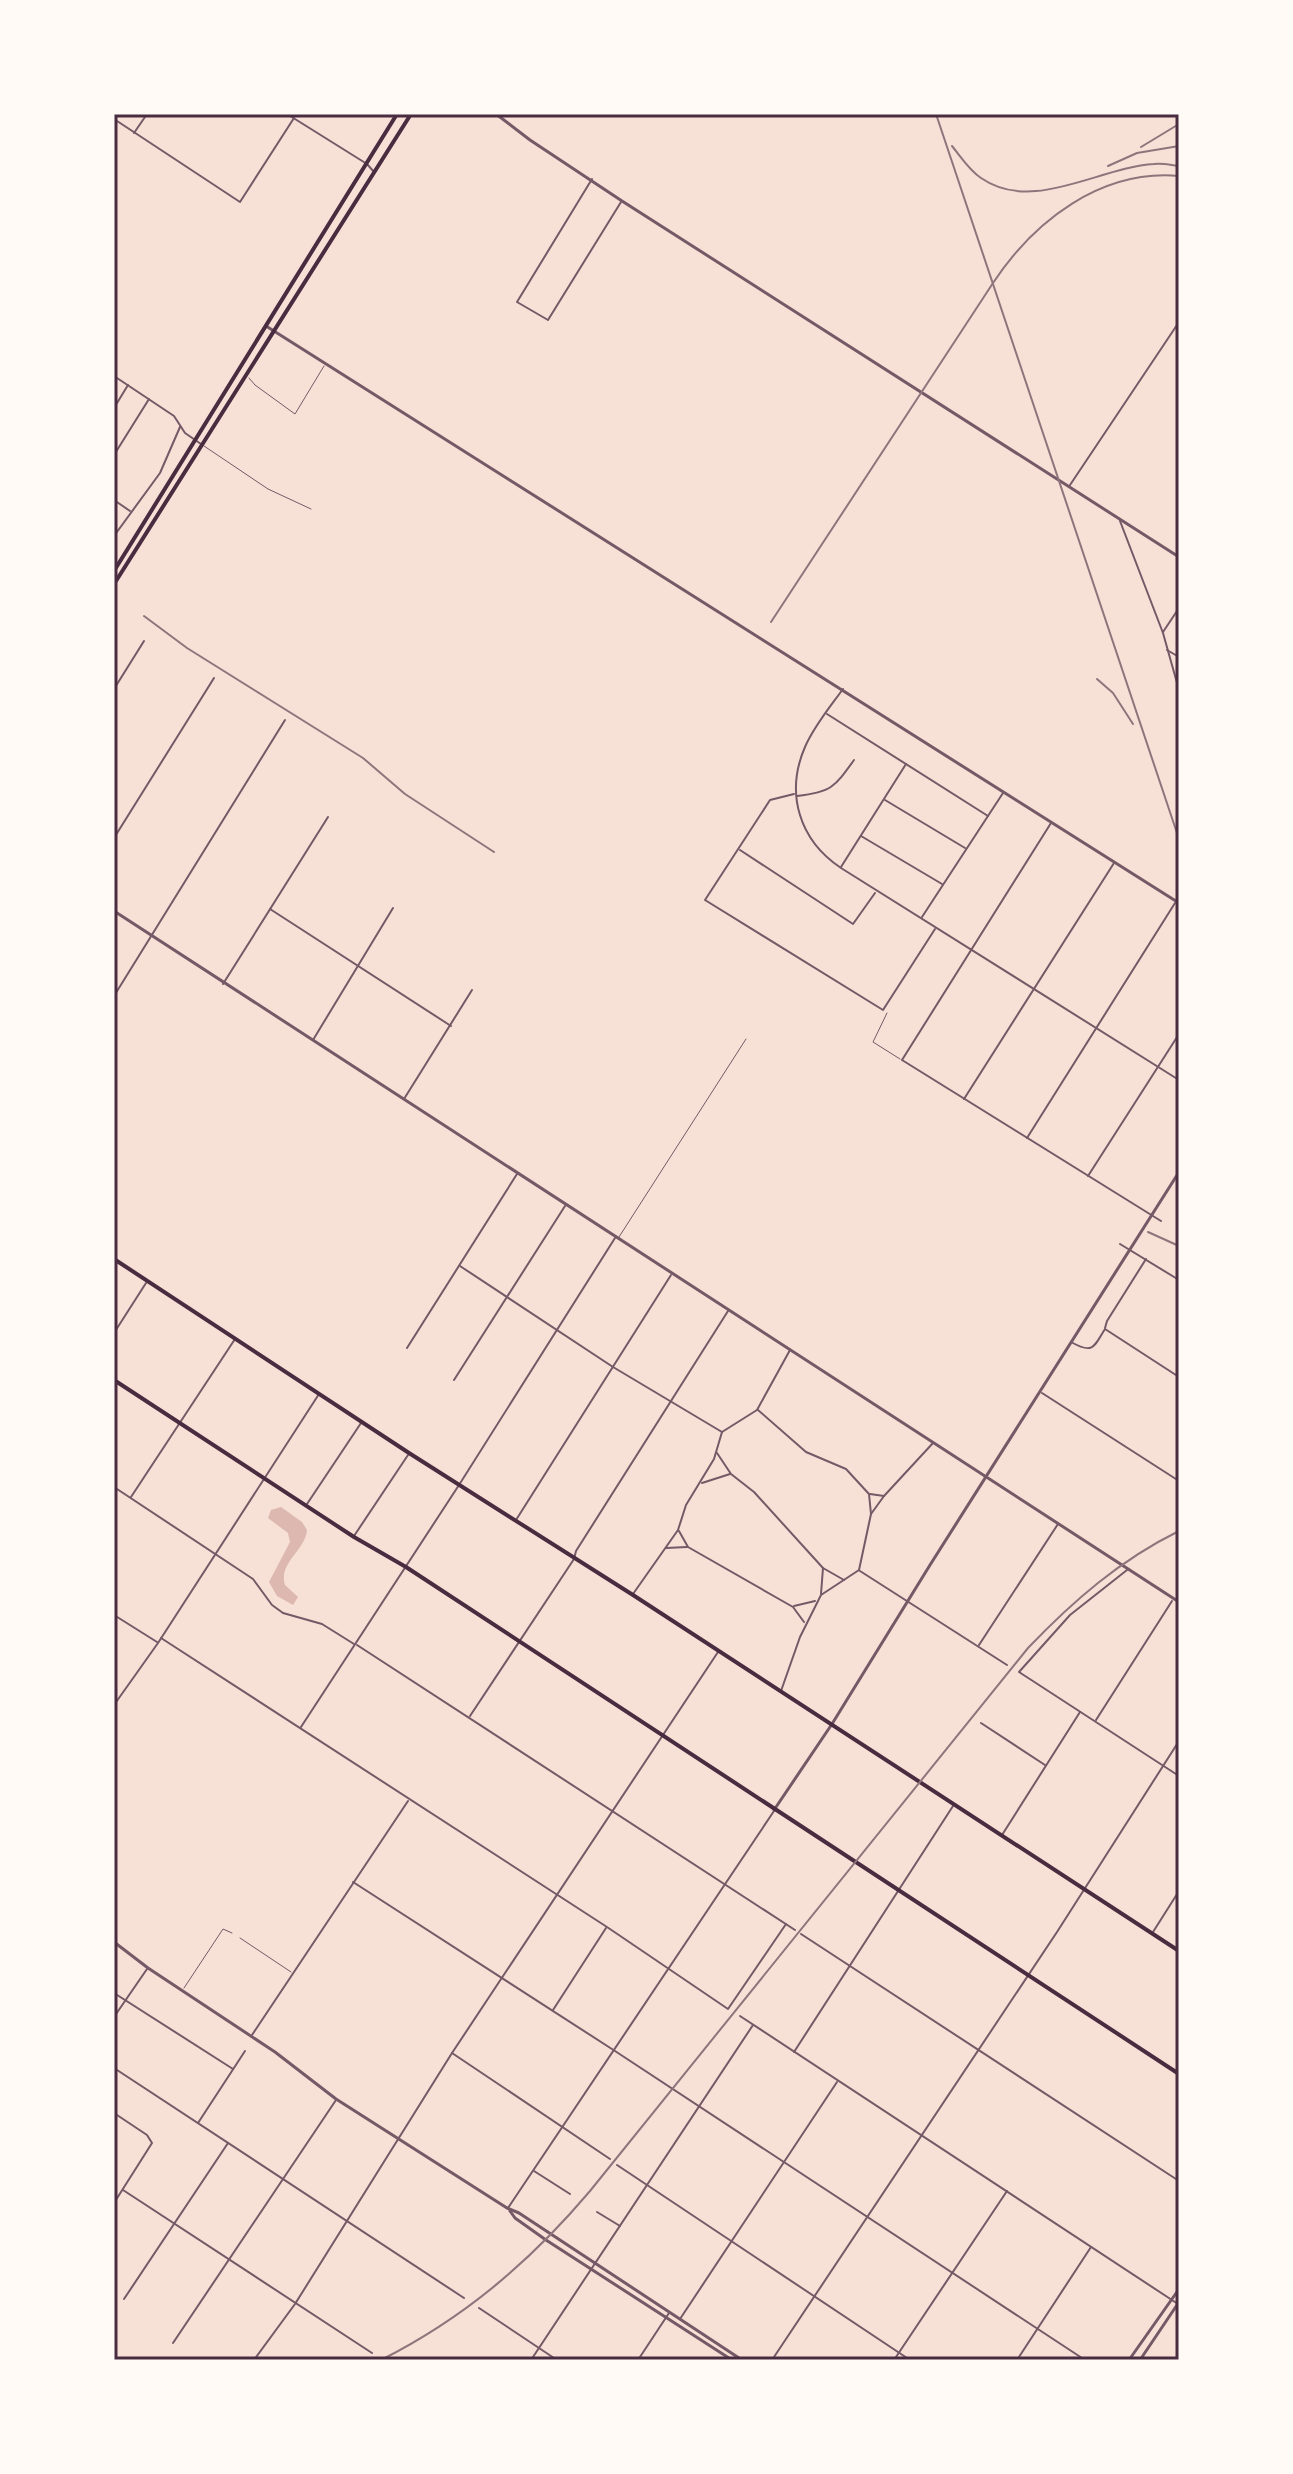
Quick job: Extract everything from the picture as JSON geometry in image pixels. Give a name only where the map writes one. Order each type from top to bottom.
[{"type":"main road","points":[[114,571],[397,114]]},
{"type":"main road","points":[[116,581],[411,114]]},
{"type":"main road","points":[[114,1259],[1179,1951]]},
{"type":"main road","points":[[114,1380],[354,1537],[406,1567],[1179,2074]]},
{"type":"street","points":[[134,133],[147,114]]},
{"type":"street","points":[[287,114],[375,172]]},
{"type":"street","points":[[496,114],[622,201],[1179,557]]},
{"type":"street","points":[[114,119],[240,202],[294,118]]},
{"type":"street","points":[[592,179],[517,302],[548,320],[622,201]]},
{"type":"street","points":[[1069,486],[1179,322]]},
{"type":"street","points":[[265,326],[1178,902],[1026,1139]]},
{"type":"street","points":[[114,376],[174,416],[180,427],[202,444]]},
{"type":"street","points":[[114,408],[128,385]]},
{"type":"street","points":[[114,455],[149,399]]},
{"type":"street","points":[[114,535],[160,473],[180,427]]},
{"type":"street","points":[[114,500],[131,512]]},
{"type":"street","points":[[1119,519],[1163,633],[1179,690]]},
{"type":"street","points":[[1163,633],[1179,608]]},
{"type":"street","points":[[114,689],[144,641]]},
{"type":"street","points":[[1167,650],[1179,657]]},
{"type":"street","points":[[114,838],[214,678]]},
{"type":"street","points":[[843,689],[805,745],[799,766],[795,795],[804,828],[812,843],[827,859],[1179,1080]]},
{"type":"street","points":[[826,713],[988,816]]},
{"type":"street","points":[[114,996],[285,720]]},
{"type":"street","points":[[854,760],[833,788],[823,793],[770,800],[705,900],[883,1010],[936,928]]},
{"type":"street","points":[[841,868],[906,764]]},
{"type":"street","points":[[921,918],[1003,793]]},
{"type":"street","points":[[884,799],[966,848]]},
{"type":"street","points":[[223,984],[328,817]]},
{"type":"street","points":[[1051,822],[902,1060],[1161,1221]]},
{"type":"street","points":[[861,835],[943,884]]},
{"type":"street","points":[[739,849],[853,924],[876,890]]},
{"type":"street","points":[[964,1100],[1114,863]]},
{"type":"street","points":[[312,1041],[393,908]]},
{"type":"street","points":[[270,909],[451,1026]]},
{"type":"street","points":[[114,911],[1179,1602]]},
{"type":"street","points":[[403,1100],[472,990]]},
{"type":"street","points":[[1088,1177],[1179,1034]]},
{"type":"street","points":[[507,2208],[832,1724],[1179,1172]]},
{"type":"street","points":[[407,1348],[517,1174]]},
{"type":"street","points":[[454,1380],[565,1205]]},
{"type":"street","points":[[300,1728],[616,1239]]},
{"type":"street","points":[[1120,1244],[1179,1280]]},
{"type":"street","points":[[1071,1342],[1092,1348],[1100,1341],[1107,1321],[1146,1259]]},
{"type":"street","points":[[460,1266],[613,1367],[722,1432]]},
{"type":"street","points":[[515,1521],[672,1275]]},
{"type":"street","points":[[114,1333],[147,1281]]},
{"type":"street","points":[[469,1717],[574,1559],[576,1551],[728,1311]]},
{"type":"street","points":[[1105,1329],[1179,1377]]},
{"type":"street","points":[[131,1498],[236,1338]]},
{"type":"street","points":[[633,1595],[678,1530],[681,1515],[717,1453],[722,1432],[757,1410],[790,1350]]},
{"type":"street","points":[[1040,1391],[1179,1481]]},
{"type":"street","points":[[114,1705],[158,1643],[320,1393]]},
{"type":"street","points":[[757,1410],[806,1452],[846,1469],[869,1494],[871,1514],[859,1570],[821,1595]]},
{"type":"street","points":[[307,1505],[362,1421]]},
{"type":"street","points":[[871,1514],[933,1443]]},
{"type":"street","points":[[354,1537],[409,1453]]},
{"type":"street","points":[[717,1453],[731,1474],[754,1492],[823,1568],[846,1580]]},
{"type":"street","points":[[699,1483],[731,1474]]},
{"type":"street","points":[[114,1487],[256,1581],[272,1605],[283,1613],[322,1624],[355,1644],[795,1930]]},
{"type":"street","points":[[869,1494],[884,1496]]},
{"type":"street","points":[[978,1646],[1058,1524]]},
{"type":"street","points":[[678,1530],[688,1547],[793,1607],[805,1623]]},
{"type":"street","points":[[666,1548],[688,1547]]},
{"type":"street","points":[[781,1692],[805,1623],[821,1595],[823,1568]]},
{"type":"street","points":[[859,1570],[1007,1665]]},
{"type":"street","points":[[1128,1570],[1070,1615],[1019,1672],[1179,1776]]},
{"type":"street","points":[[1096,1721],[1173,1599]]},
{"type":"street","points":[[793,1607],[818,1601]]},
{"type":"street","points":[[114,1615],[158,1643]]},
{"type":"street","points":[[161,1638],[670,1968],[728,2009],[786,1924]]},
{"type":"street","points":[[254,2360],[295,2304],[452,2053],[718,1652]]},
{"type":"street","points":[[1002,1836],[1080,1711]]},
{"type":"street","points":[[981,1723],[1046,1766]]},
{"type":"street","points":[[772,2360],[1029,1975],[1179,1741]]},
{"type":"street","points":[[251,2036],[409,1800]]},
{"type":"street","points":[[794,2052],[954,1805]]},
{"type":"street","points":[[353,1882],[1085,2360]]},
{"type":"street","points":[[1152,1933],[1179,1891]]},
{"type":"street","points":[[553,2010],[607,1927]]},
{"type":"street","points":[[801,1934],[1179,2181]]},
{"type":"street","points":[[114,1942],[336,2099],[519,2213],[670,2312],[735,2359]]},
{"type":"street","points":[[114,2017],[148,1968]]},
{"type":"street","points":[[114,1993],[233,2069]]},
{"type":"street","points":[[740,2016],[1179,2303],[1140,2360]]},
{"type":"street","points":[[531,2360],[754,2024]]},
{"type":"street","points":[[198,2123],[245,2051]]},
{"type":"street","points":[[452,2053],[610,2159]]},
{"type":"street","points":[[114,2068],[464,2298]]},
{"type":"street","points":[[680,2319],[838,2081]]},
{"type":"street","points":[[173,2343],[336,2099]]},
{"type":"street","points":[[114,2113],[147,2135],[152,2143],[114,2203]]},
{"type":"street","points":[[124,2299],[228,2142]]},
{"type":"street","points":[[617,2165],[910,2360]]},
{"type":"street","points":[[534,2171],[570,2194]]},
{"type":"street","points":[[123,2190],[372,2353]]},
{"type":"street","points":[[894,2360],[1007,2190]]},
{"type":"street","points":[[507,2208],[515,2218],[666,2317],[735,2359],[742,2360]]},
{"type":"street","points":[[597,2212],[621,2227]]},
{"type":"street","points":[[1017,2360],[1092,2246]]},
{"type":"street","points":[[1129,2360],[1179,2289]]},
{"type":"street","points":[[479,2308],[557,2360]]},
{"type":"street","points":[[638,2360],[670,2312]]},
{"type":"lane","points":[[247,374],[255,385],[295,414],[326,364]]},
{"type":"lane","points":[[202,444],[268,489],[311,509]]},
{"type":"lane","points":[[887,1013],[873,1042],[902,1060]]},
{"type":"lane","points":[[616,1239],[746,1039]]},
{"type":"lane","points":[[182,1990],[223,1929],[232,1933]]},
{"type":"lane","points":[[240,1938],[293,1974]]},
{"type":"shaded area","points":[[281,1507],[302,1522],[307,1530],[285,1570],[285,1585],[298,1597],[293,1605],[277,1596],[269,1582],[290,1542],[288,1533],[268,1518],[271,1510]]},
{"type":"railway","points":[[936,114],[1179,839]]},
{"type":"railway","points":[[1141,147],[1179,124]]},
{"type":"railway","points":[[952,146],[981,178],[1001,188],[1022,191],[1066,186],[1133,167],[1157,164],[1179,166]]},
{"type":"railway","points":[[1108,166],[1137,153],[1179,146]]},
{"type":"railway","points":[[771,622],[993,283],[1028,239],[1049,220],[1097,190],[1150,176],[1179,176]]},
{"type":"railway","points":[[144,616],[187,648],[363,758],[405,794],[494,852]]},
{"type":"railway","points":[[1097,679],[1113,693],[1133,724]]},
{"type":"railway","points":[[1148,1232],[1179,1246]]},
{"type":"railway","points":[[381,2360],[468,2307],[544,2241],[590,2191],[1028,1648],[1098,1583],[1157,1542],[1179,1531]]}]
